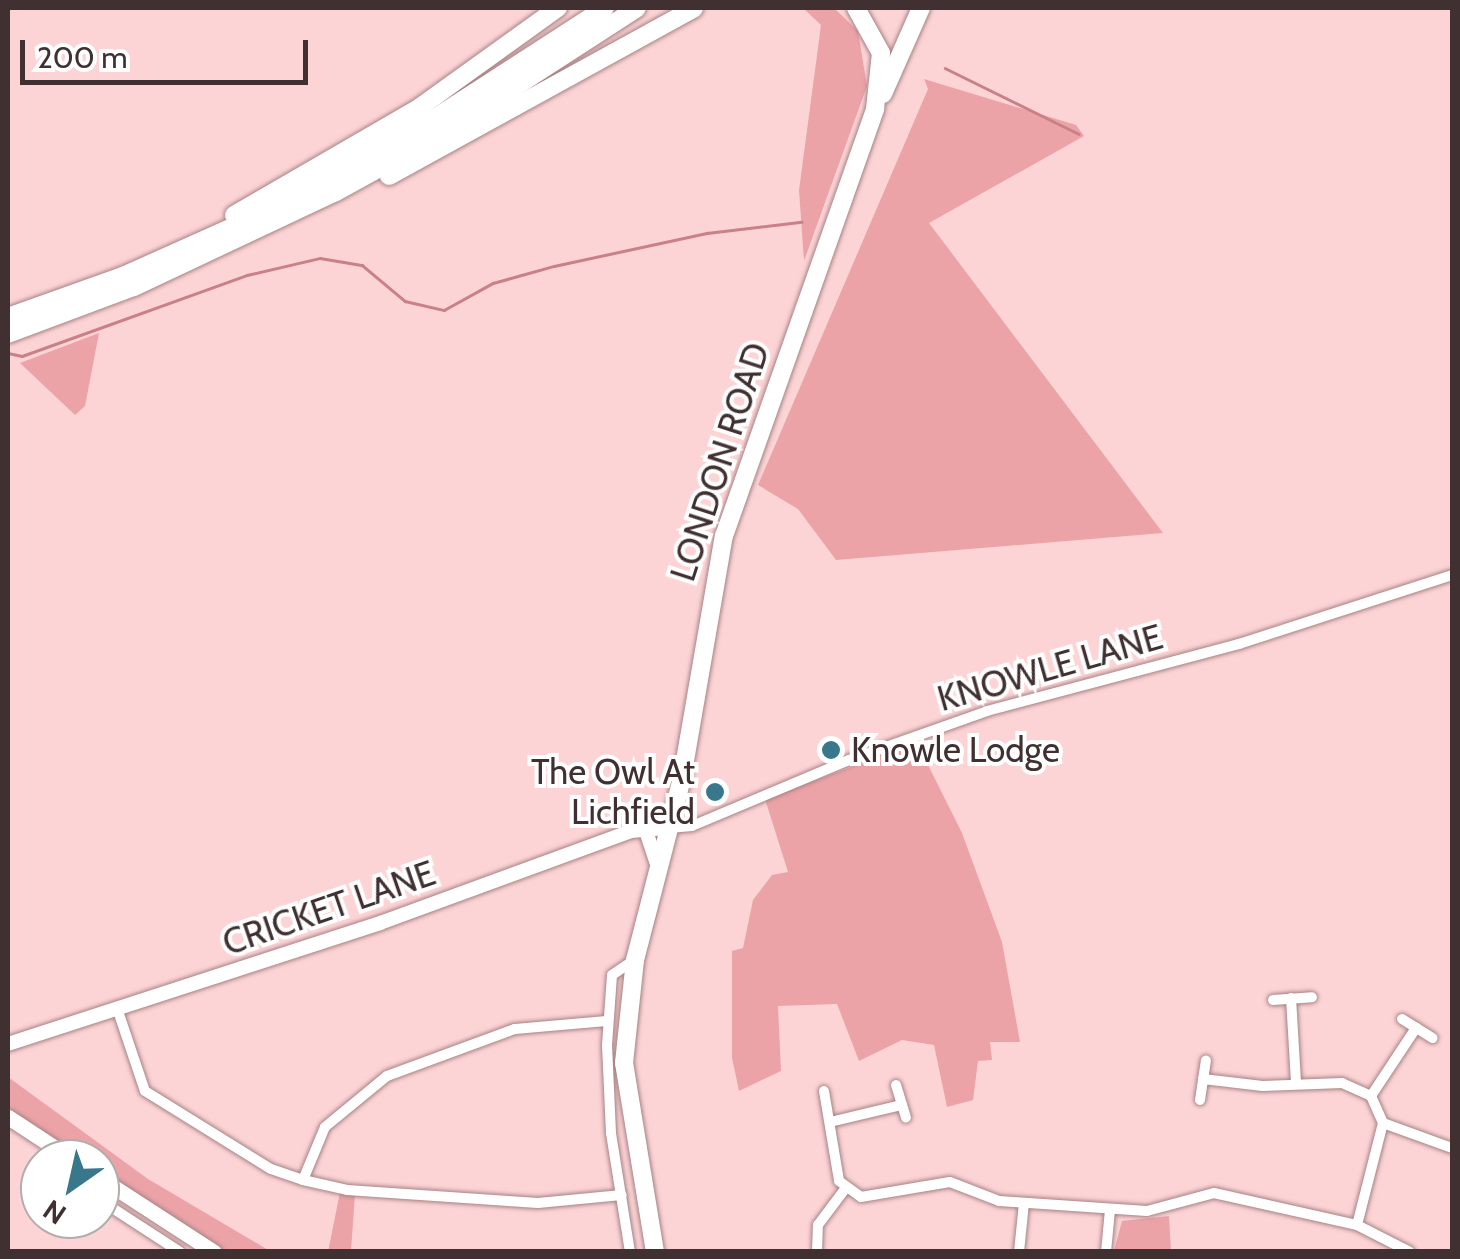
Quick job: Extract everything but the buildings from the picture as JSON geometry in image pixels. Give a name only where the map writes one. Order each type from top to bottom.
[{"type":"highway","points":[[11,316],[217,224],[293,182],[420,108],[558,8]]},
{"type":"highway","points":[[11,316],[124,275],[278,206],[421,127],[604,8]]},
{"type":"highway","points":[[282,219],[447,131],[637,8]]},
{"type":"highway","points":[[8,334],[134,287],[410,165],[694,8]]},
{"type":"highway","name":"LONDON ROAD","points":[[856,8],[881,53],[875,108]]},
{"type":"highway","name":"LONDON ROAD","points":[[655,1252],[624,1063],[635,960],[669,828],[724,536],[875,108],[921,8]]},
{"type":"main road","points":[[8,1117],[42,1139]]},
{"type":"main road","points":[[120,1191],[214,1252]]},
{"type":"street","name":"KNOWLE LANE","points":[[669,828],[692,826],[849,760],[987,711],[1274,633],[1452,575]]},
{"type":"street","name":"CRICKET LANE","points":[[8,1044],[118,1011],[645,828],[669,828]]},
{"type":"street","points":[[645,828],[658,867]]},
{"type":"street","name":"LONDON ROAD","points":[[630,1252],[611,1133],[607,1021],[612,975],[635,960]]},
{"type":"street","points":[[1273,1000],[1312,997]]},
{"type":"street","points":[[1290,998],[1296,1083]]},
{"type":"street","points":[[118,1011],[145,1091],[271,1169],[347,1190],[522,1203],[622,1195]]},
{"type":"street","points":[[1402,1019],[1432,1038]]},
{"type":"street","points":[[302,1180],[325,1126],[387,1076],[515,1029],[607,1021]]},
{"type":"street","points":[[1371,1096],[1416,1028]]},
{"type":"street","points":[[1200,1100],[1206,1060]]},
{"type":"street","points":[[1203,1079],[1249,1086],[1342,1084],[1371,1096],[1383,1123],[1357,1225]]},
{"type":"street","points":[[896,1085],[906,1118]]},
{"type":"street","points":[[816,1252],[818,1225],[845,1189],[824,1092]]},
{"type":"street","points":[[830,1122],[902,1105]]},
{"type":"street","points":[[1383,1123],[1452,1148]]},
{"type":"street","points":[[845,1189],[874,1198],[950,1182],[986,1198],[1110,1210],[1154,1210],[1214,1194],[1357,1225],[1410,1252]]},
{"type":"street","points":[[1019,1252],[1024,1203]]},
{"type":"street","points":[[1106,1252],[1110,1210]]},
{"type":"street","points":[[120,1212],[180,1252]]},
{"type":"shaded area","points":[[803,8],[834,8],[858,31],[867,86],[804,261],[799,190],[821,25]]},
{"type":"shaded area","points":[[924,79],[1076,125],[1084,136],[929,223],[1163,533],[836,560],[798,509],[758,485],[928,89]]},
{"type":"shaded area","points":[[99,333],[85,406],[75,415],[20,363]]},
{"type":"shaded area","points":[[908,746],[919,747],[962,833],[1002,942],[1020,1042],[990,1042],[992,1060],[978,1061],[973,1100],[947,1107],[934,1045],[902,1040],[859,1061],[837,1004],[778,1006],[781,1071],[739,1091],[732,1058],[732,951],[743,948],[753,900],[772,875],[788,872],[765,799]]},
{"type":"shaded area","points":[[8,1077],[93,1139],[49,1139],[8,1111]]},
{"type":"shaded area","points":[[120,1159],[270,1251],[221,1251],[120,1186]]},
{"type":"shaded area","points":[[340,1192],[355,1194],[351,1251],[328,1252]]},
{"type":"shaded area","points":[[1169,1216],[1171,1251],[1114,1251],[1122,1221]]},
{"type":"waterway","points":[[945,68],[1079,134]]},
{"type":"waterway","points":[[8,353],[22,356],[247,275],[320,258],[362,265],[405,301],[444,310],[493,283],[554,266],[707,233],[801,222]]},
{"type":"place","name":"Knowle Lodge","points":[[831,750]]},
{"type":"place","name":"The Owl At Lichfield","points":[[715,792]]}]
